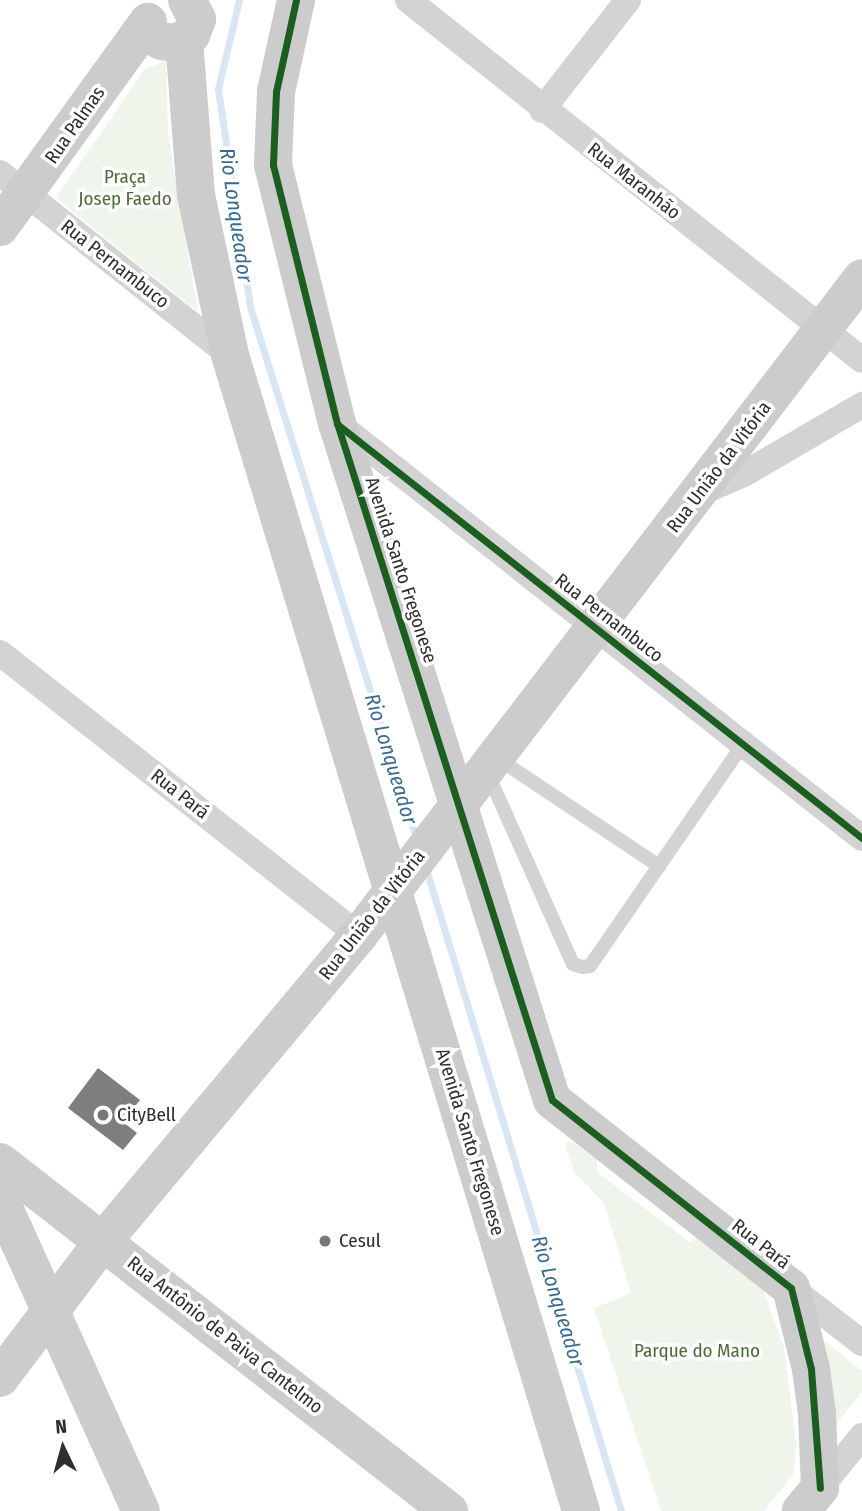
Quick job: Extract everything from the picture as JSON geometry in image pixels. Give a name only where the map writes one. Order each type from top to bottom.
[{"type":"street","name":"Avenida Santo Fregonese","points":[[296,0],[276,92],[273,165],[337,424],[452,811],[552,1100]]},
{"type":"street","name":"Rua Maranhão","points":[[408,0],[542,110],[862,360]]},
{"type":"street","points":[[542,110],[628,0]]},
{"type":"street","name":"Avenida Santo Fregonese","points":[[173,9],[197,195],[230,355],[399,884],[581,1511]]},
{"type":"street","name":"Rua Palmas","points":[[0,227],[13,183],[173,9]]},
{"type":"street","name":"Rua Pernambuco","points":[[13,183],[230,355]]},
{"type":"street","name":"Rua União da Vitória","points":[[0,1378],[104,1240],[399,884],[452,811],[862,278]]},
{"type":"street","points":[[698,493],[744,474],[862,405]]},
{"type":"street","name":"Rua Pernambuco","points":[[337,424],[862,838]]},
{"type":"street","name":"Rua Pará","points":[[3,661],[359,935]]},
{"type":"street","name":"Rua Pará","points":[[552,1100],[862,1343]]},
{"type":"street","name":"Rua Antônio de Paiva Cantelmo","points":[[0,1162],[104,1240],[449,1511]]},
{"type":"street","points":[[0,1199],[141,1511]]},
{"type":"street","name":"Rua Pará","points":[[791,1288],[811,1369],[810,1499]]},
{"type":"street","points":[[810,1499],[862,1436]]},
{"type":"lane","points":[[490,762],[573,964],[590,966],[743,744]]},
{"type":"lane","points":[[490,762],[659,866]]},
{"type":"green space","name":"Praça Josep Faedo","points":[[166,60],[168,135],[198,312],[56,198],[144,70]]},
{"type":"green space","name":"Parque do Mano","points":[[569,1140],[597,1158],[597,1172],[690,1242],[699,1236],[762,1286],[784,1348],[796,1442],[794,1473],[764,1511],[661,1511],[594,1308],[631,1293],[604,1203],[574,1172],[565,1144]]},
{"type":"green space","points":[[816,1334],[862,1371],[862,1392],[832,1429]]},
{"type":"building","name":"CityBell","points":[[98,1068],[140,1100],[123,1122],[137,1133],[123,1150],[68,1108]]},
{"type":"waterway","name":"Rio Lonqueador","points":[[239,0],[218,89],[250,307],[417,841]]},
{"type":"waterway","name":"Rio Lonqueador","points":[[426,869],[621,1511]]},
{"type":"cycle path","points":[[296,0],[276,92],[273,165],[337,423],[552,1100],[791,1288],[811,1369],[820,1488]]},
{"type":"cycle path","points":[[337,424],[862,838]]},
{"type":"place","name":"CityBell","points":[[103,1115]]},
{"type":"place","name":"Cesul","points":[[325,1241]]}]
